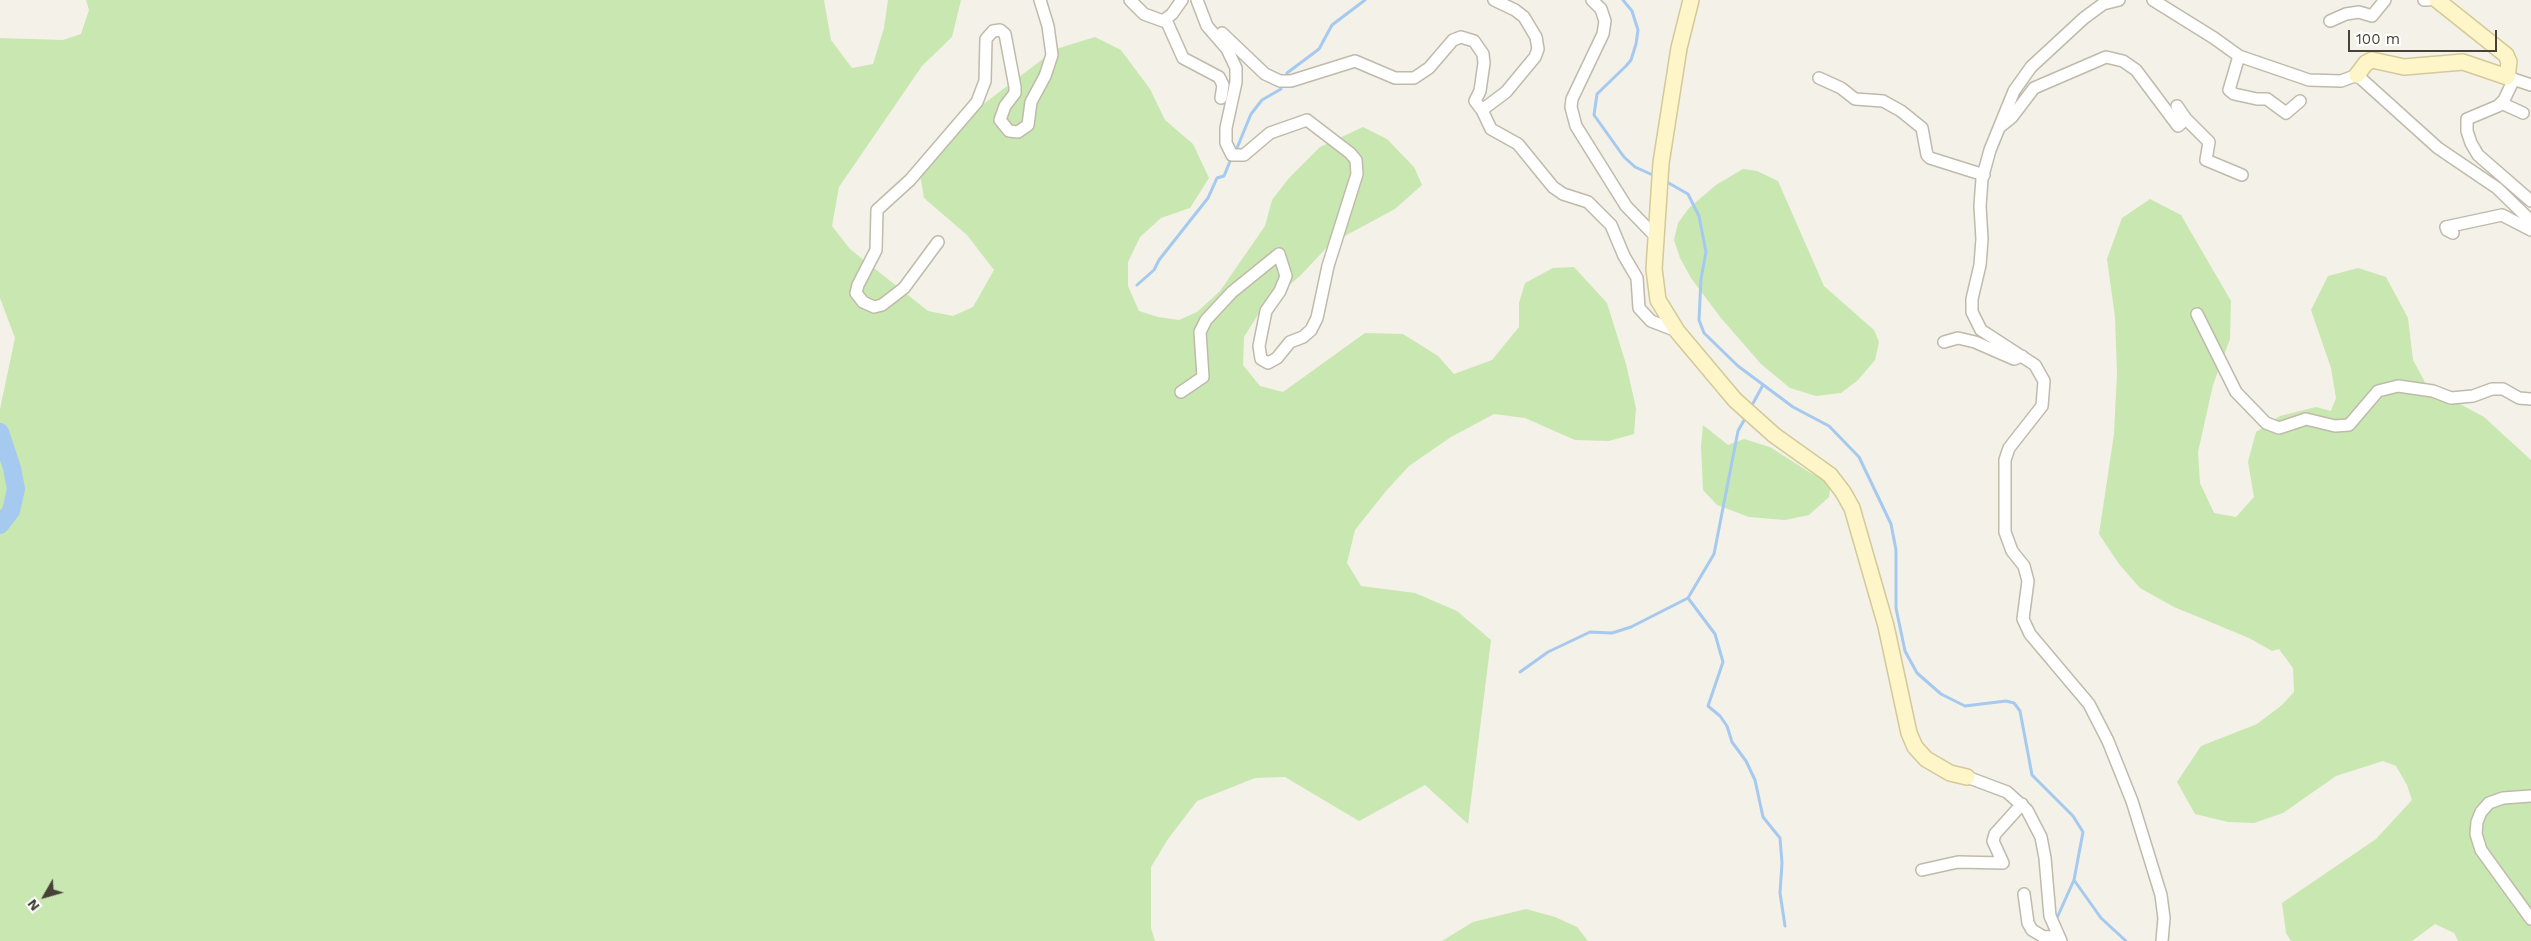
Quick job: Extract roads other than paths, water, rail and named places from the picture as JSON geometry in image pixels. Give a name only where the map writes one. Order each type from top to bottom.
[{"type":"street","points":[[938,242],[904,288],[882,305],[874,307],[863,302],[856,293],[876,250],[877,210],[910,180],[977,102],[985,81],[986,38],[993,31],[1000,30],[1005,34],[1015,87],[1015,93],[1005,106],[1000,120],[1009,131],[1018,132],[1028,126],[1031,102],[1045,76],[1052,55],[1048,26],[1040,0]]},
{"type":"street","points":[[1130,0],[1144,14],[1156,20],[1166,20]]},
{"type":"street","points":[[1166,20],[1182,0]]},
{"type":"street","points":[[1181,392],[1203,377],[1200,332],[1206,320],[1232,292],[1279,254],[1286,276],[1280,291],[1266,312],[1259,346],[1261,359],[1268,363],[1277,358],[1290,342],[1303,337],[1311,330],[1317,318],[1318,305],[1335,240],[1357,174],[1356,160],[1350,153],[1307,120],[1270,133],[1244,155],[1232,155],[1226,143],[1226,128],[1236,82],[1236,68],[1227,49],[1207,26],[1197,0]]},
{"type":"street","points":[[1203,0],[1207,13],[1223,35],[1265,74],[1280,81],[1291,81],[1355,61],[1396,78],[1414,78],[1429,68],[1453,40],[1468,38],[1474,41],[1483,54],[1484,63],[1480,91],[1475,101],[1482,110],[1491,129],[1518,144],[1553,187],[1563,194],[1588,202],[1611,225],[1624,256],[1637,278],[1639,308],[1652,321],[1677,331]]},
{"type":"street","points":[[1482,110],[1506,92],[1535,57],[1538,49],[1536,37],[1524,17],[1515,10],[1494,0]]},
{"type":"street","points":[[1592,0],[1601,9],[1605,21],[1603,34],[1572,99],[1571,107],[1576,126],[1626,206],[1655,236]]},
{"type":"street","points":[[1691,0],[1672,86],[1661,163],[1654,269],[1658,300],[1677,331],[1741,405],[1760,424],[1830,475],[1843,492],[1852,508],[1886,626],[1909,733],[1916,747],[1926,759],[1950,773],[2007,792],[2027,810],[2041,838],[2054,937],[2037,934],[2028,923],[2024,894]]},
{"type":"street","points":[[2118,0],[2103,4],[2084,18],[2031,67],[2014,91],[1999,127],[1984,174],[1980,206],[1982,239],[1980,265],[1972,299],[1972,312],[1981,330],[2022,356],[2041,372],[2045,391],[2042,406],[2017,436],[2009,448],[2005,460],[2005,532],[2012,551],[2024,566],[2028,581],[2023,619],[2030,634],[2089,704],[2108,741],[2132,801],[2160,896],[2164,918],[2162,941]]},
{"type":"street","points":[[2153,0],[2214,38],[2238,56],[2309,80],[2342,81],[2357,75],[2366,63],[2372,60],[2404,67],[2463,62],[2531,85]]},
{"type":"street","points":[[2330,21],[2346,14],[2359,12],[2372,16],[2385,0]]},
{"type":"street","points":[[2437,0],[2506,55],[2509,62],[2510,78],[2501,103],[2466,118],[2471,143],[2528,206],[2531,226],[2502,215],[2446,227],[2453,233]]},
{"type":"street","points":[[1166,20],[1183,58],[1219,77],[1223,85],[1221,98]]},
{"type":"street","points":[[2238,56],[2229,90],[2234,94],[2256,99],[2267,99],[2286,113],[2300,101]]},
{"type":"street","points":[[1999,127],[2012,117],[2034,88],[2106,57],[2122,61],[2136,70],[2178,126],[2186,120]]},
{"type":"street","points":[[2357,75],[2438,148],[2497,188],[2528,206]]},
{"type":"street","points":[[1819,78],[1841,88],[1855,99],[1883,101],[1916,122],[1924,132],[1926,150],[1930,158],[1984,174]]},
{"type":"street","points":[[2501,103],[2523,113]]},
{"type":"street","points":[[2178,106],[2186,120],[2209,142],[2206,160],[2242,175]]},
{"type":"street","points":[[2197,314],[2236,392],[2266,423],[2279,428],[2306,420],[2335,426],[2349,425],[2378,391],[2398,386],[2433,391],[2451,398],[2473,396],[2492,389],[2503,389],[2519,398],[2531,399]]},
{"type":"street","points":[[1944,342],[1958,338],[1975,342],[2014,359],[2022,356]]},
{"type":"street","points":[[2531,796],[2503,798],[2489,803],[2481,812],[2477,822],[2476,834],[2481,850],[2531,919]]},
{"type":"street","points":[[1922,870],[1958,862],[2004,863],[1992,841],[1995,834],[2022,804]]},
{"type":"waterway","points":[[1287,73],[1319,49],[1332,25],[1365,0]]},
{"type":"waterway","points":[[1623,0],[1632,11],[1638,30],[1636,44],[1631,60],[1597,94],[1594,115],[1624,157],[1635,167],[1655,176]]},
{"type":"waterway","points":[[1237,148],[1251,114],[1262,100],[1281,89]]},
{"type":"waterway","points":[[1137,285],[1154,270],[1159,260],[1208,198],[1217,178],[1224,176],[1231,159]]},
{"type":"waterway","points":[[1665,181],[1688,194],[1699,216],[1706,252],[1701,279],[1699,320],[1704,333],[1738,366],[1793,407],[1829,426],[1859,457],[1891,524],[1896,550],[1896,608],[1905,651],[1917,673],[1941,694],[1965,706],[2006,701],[2014,703],[2020,711],[2032,775],[2073,816],[2083,832],[2074,880],[2101,918],[2126,941]]},
{"type":"waterway","points":[[1751,407],[1763,385]]},
{"type":"waterway","points":[[1520,672],[1548,652],[1590,632],[1612,633],[1631,627],[1688,598],[1714,554],[1738,431],[1747,415]]},
{"type":"waterway","points":[[0,432],[12,468],[16,489],[11,511],[0,525]]},
{"type":"waterway","points":[[1688,598],[1715,634],[1723,662],[1708,706],[1720,716],[1727,726],[1732,742],[1746,761],[1755,780],[1763,817],[1780,838],[1782,863],[1780,893],[1785,926]]},
{"type":"waterway","points":[[2056,920],[2074,880]]}]
